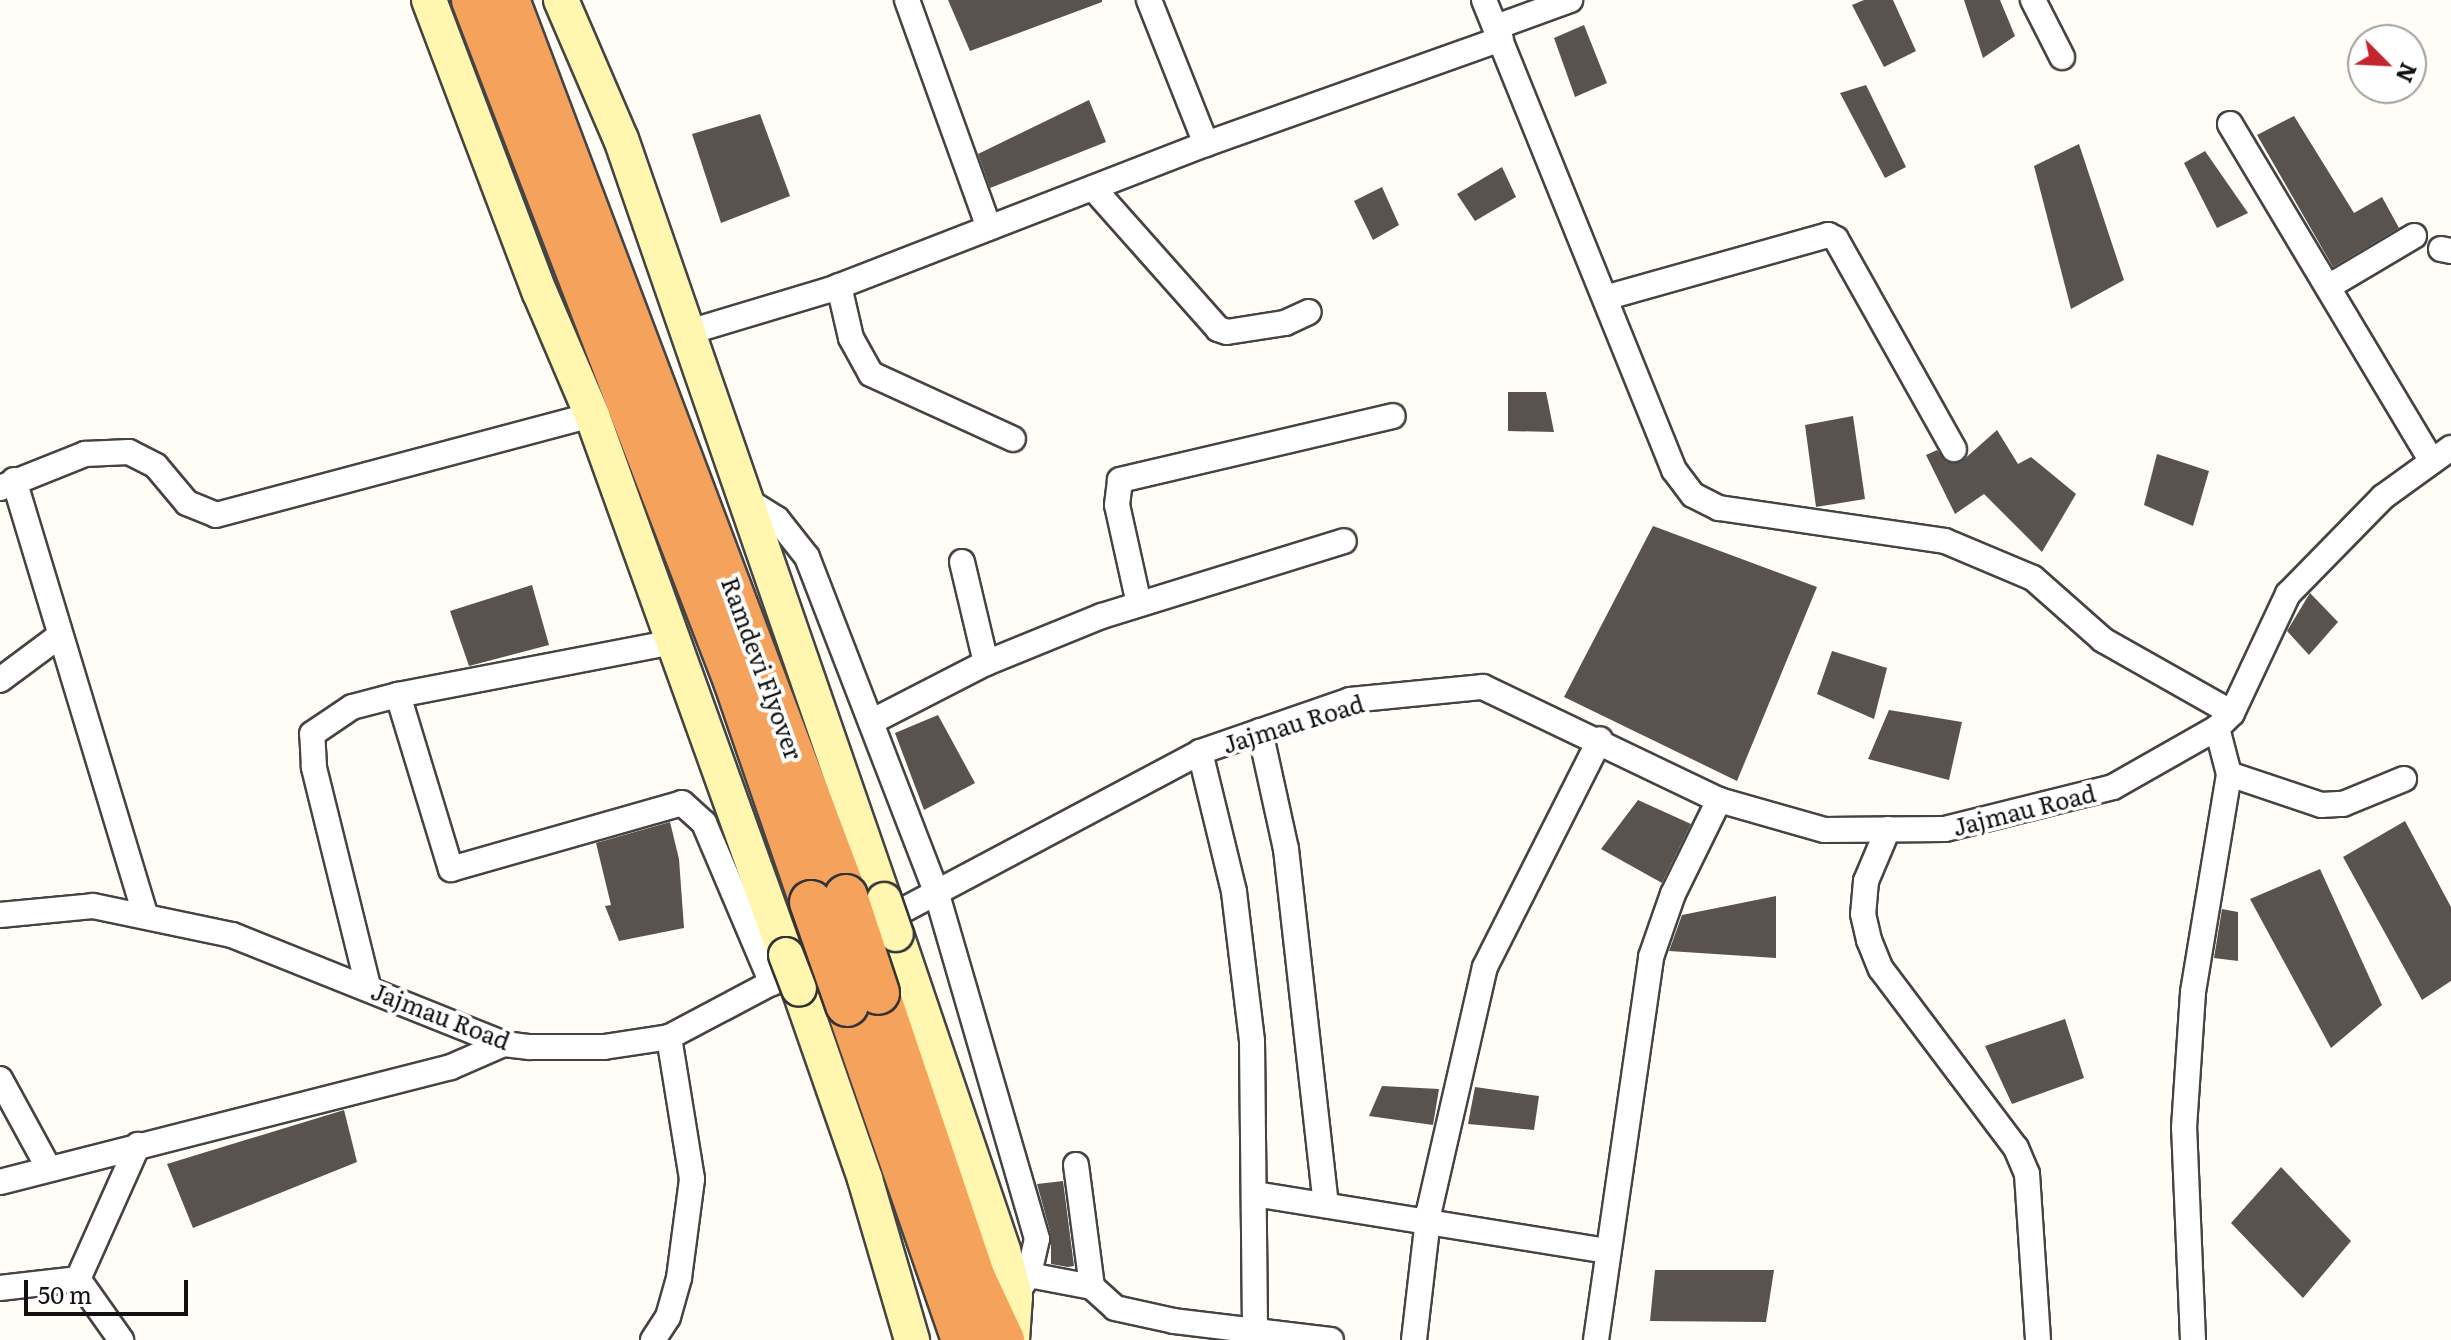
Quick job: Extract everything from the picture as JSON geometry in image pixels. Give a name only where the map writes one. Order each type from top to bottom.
[{"type":"highway","name":"Ramdevi Flyover","points":[[473,0],[729,666],[973,1276],[1003,1340]]},
{"type":"highway","name":"Ramdevi Flyover","points":[[508,0],[817,813],[862,999],[963,1340]]},
{"type":"main road","points":[[429,0],[540,293],[592,415],[786,975],[865,1179],[912,1340]]},
{"type":"main road","points":[[561,0],[621,139],[884,900],[1022,1286],[1012,1340]]},
{"type":"street","points":[[907,0],[989,228]]},
{"type":"street","points":[[1149,0],[1206,144]]},
{"type":"street","points":[[1484,0],[1608,297],[1674,470],[1693,495],[1719,508],[1945,541],[2033,578],[2103,640],[2225,721]]},
{"type":"street","points":[[689,332],[839,286],[1498,33],[1570,0]]},
{"type":"street","points":[[2033,0],[2062,57]]},
{"type":"street","points":[[2193,1340],[2184,1128],[2193,992],[2229,774],[2225,721],[2288,594],[2383,497],[2442,455],[2328,287],[2230,124]]},
{"type":"street","points":[[1093,188],[1218,329],[1227,332],[1285,323],[1309,312]]},
{"type":"street","points":[[1608,297],[1818,236],[1836,239],[1954,449]]},
{"type":"street","points":[[2328,287],[2414,236]]},
{"type":"street","points":[[839,286],[851,338],[871,374],[1013,439]]},
{"type":"street","points":[[145,914],[59,636],[7,484],[85,454],[129,452],[156,466],[187,503],[216,515],[592,415]]},
{"type":"street","points":[[1139,604],[1117,505],[1120,480],[1393,416]]},
{"type":"street","points":[[748,501],[777,519],[807,557],[936,891],[1037,1239],[1022,1286],[1092,1287]]},
{"type":"street","points":[[871,722],[986,663],[1139,604],[1344,541]]},
{"type":"street","points":[[962,562],[986,663]]},
{"type":"street","points":[[0,680],[59,636]]},
{"type":"street","points":[[368,986],[314,767],[312,734],[352,707],[398,695],[672,642]]},
{"type":"street","name":"Jajmau Road","points":[[0,915],[93,906],[145,914],[232,935],[368,986],[504,1044],[604,1047],[669,1037],[1200,752],[1350,700],[1483,687],[1600,739],[1719,800],[1824,830],[1945,829],[2113,787],[2225,721]]},
{"type":"street","points":[[398,695],[451,869],[682,803],[704,823],[786,975]]},
{"type":"street","points":[[1260,731],[1286,849],[1326,1205]]},
{"type":"street","points":[[1414,1340],[1427,1223],[1485,967],[1600,739]]},
{"type":"street","points":[[1200,752],[1234,892],[1252,1041],[1255,1327]]},
{"type":"street","points":[[2229,774],[2321,805],[2343,804],[2404,779]]},
{"type":"street","points":[[1596,1340],[1651,957],[1673,894],[1719,800]]},
{"type":"street","points":[[1888,829],[1866,881],[1863,914],[1869,940],[1881,969],[2016,1148],[2027,1174],[2038,1340]]},
{"type":"street","points":[[653,1340],[668,1317],[679,1278],[692,1179],[669,1037]]},
{"type":"street","points":[[0,1182],[451,1067],[504,1044]]},
{"type":"street","points":[[0,1079],[49,1169]]},
{"type":"street","points":[[78,1279],[138,1145]]},
{"type":"street","points":[[1076,1165],[1092,1287],[1115,1308],[1174,1321],[1255,1327],[1331,1340]]},
{"type":"street","points":[[1255,1194],[1607,1251]]},
{"type":"street","points":[[0,1288],[78,1279]]},
{"type":"street","points":[[78,1279],[121,1340]]},
{"type":"building","points":[[948,0],[1102,0],[1102,2],[970,51]]},
{"type":"building","points":[[1864,0],[1893,0],[1916,51],[1884,67],[1852,5]]},
{"type":"building","points":[[1964,0],[2000,0],[2015,36],[1983,58]]},
{"type":"building","points":[[1584,25],[1607,83],[1575,97],[1554,38]]},
{"type":"building","points":[[1866,85],[1906,167],[1885,178],[1840,93]]},
{"type":"building","points":[[1089,100],[1106,142],[990,188],[978,154]]},
{"type":"building","points":[[760,114],[790,196],[721,223],[692,134]]},
{"type":"building","points":[[2294,116],[2354,213],[2382,197],[2399,228],[2333,267],[2257,135]]},
{"type":"building","points":[[2079,144],[2124,280],[2071,309],[2034,166]]},
{"type":"building","points":[[2205,151],[2248,213],[2217,228],[2184,163]]},
{"type":"building","points":[[1502,167],[1516,197],[1475,221],[1457,194]]},
{"type":"building","points":[[1382,187],[1399,225],[1373,240],[1354,201]]},
{"type":"building","points":[[1508,392],[1546,392],[1554,432],[1508,431]]},
{"type":"building","points":[[1853,416],[1865,499],[1816,507],[1805,425]]},
{"type":"building","points":[[1997,430],[2018,464],[2031,457],[2076,494],[2042,552],[1984,494],[1955,514],[1926,455],[1937,450],[1947,462],[1961,462]]},
{"type":"building","points":[[2157,454],[2209,471],[2193,526],[2144,505]]},
{"type":"building","points":[[1653,526],[1817,587],[1737,781],[1564,697]]},
{"type":"building","points":[[532,585],[549,645],[469,666],[450,611]]},
{"type":"building","points":[[2310,593],[2338,622],[2309,655],[2287,631]]},
{"type":"building","points":[[1832,651],[1887,668],[1874,719],[1817,694]]},
{"type":"building","points":[[1889,710],[1962,722],[1949,780],[1868,759]]},
{"type":"building","points":[[938,715],[975,783],[924,810],[895,733]]},
{"type":"building","points":[[1638,800],[1691,824],[1662,883],[1601,849]]},
{"type":"building","points":[[2405,821],[2451,907],[2451,981],[2422,1000],[2343,857]]},
{"type":"building","points":[[670,822],[679,859],[684,928],[619,941],[605,906],[611,905],[596,843]]},
{"type":"building","points":[[2320,869],[2382,1005],[2331,1048],[2250,899]]},
{"type":"building","points":[[1776,896],[1776,958],[1669,951],[1682,915]]},
{"type":"building","points":[[2222,909],[2238,912],[2238,961],[2214,958]]},
{"type":"building","points":[[2065,1019],[2084,1078],[2012,1104],[1985,1046]]},
{"type":"building","points":[[1382,1086],[1439,1089],[1433,1125],[1369,1116]]},
{"type":"building","points":[[1475,1087],[1539,1096],[1534,1130],[1468,1124]]},
{"type":"building","points":[[344,1110],[357,1162],[193,1228],[167,1164]]},
{"type":"building","points":[[2281,1167],[2351,1241],[2303,1298],[2231,1223]]},
{"type":"building","points":[[1063,1181],[1074,1266],[1068,1267],[1051,1264],[1051,1235],[1037,1184]]},
{"type":"building","points":[[1655,1270],[1774,1270],[1766,1322],[1650,1321]]}]
